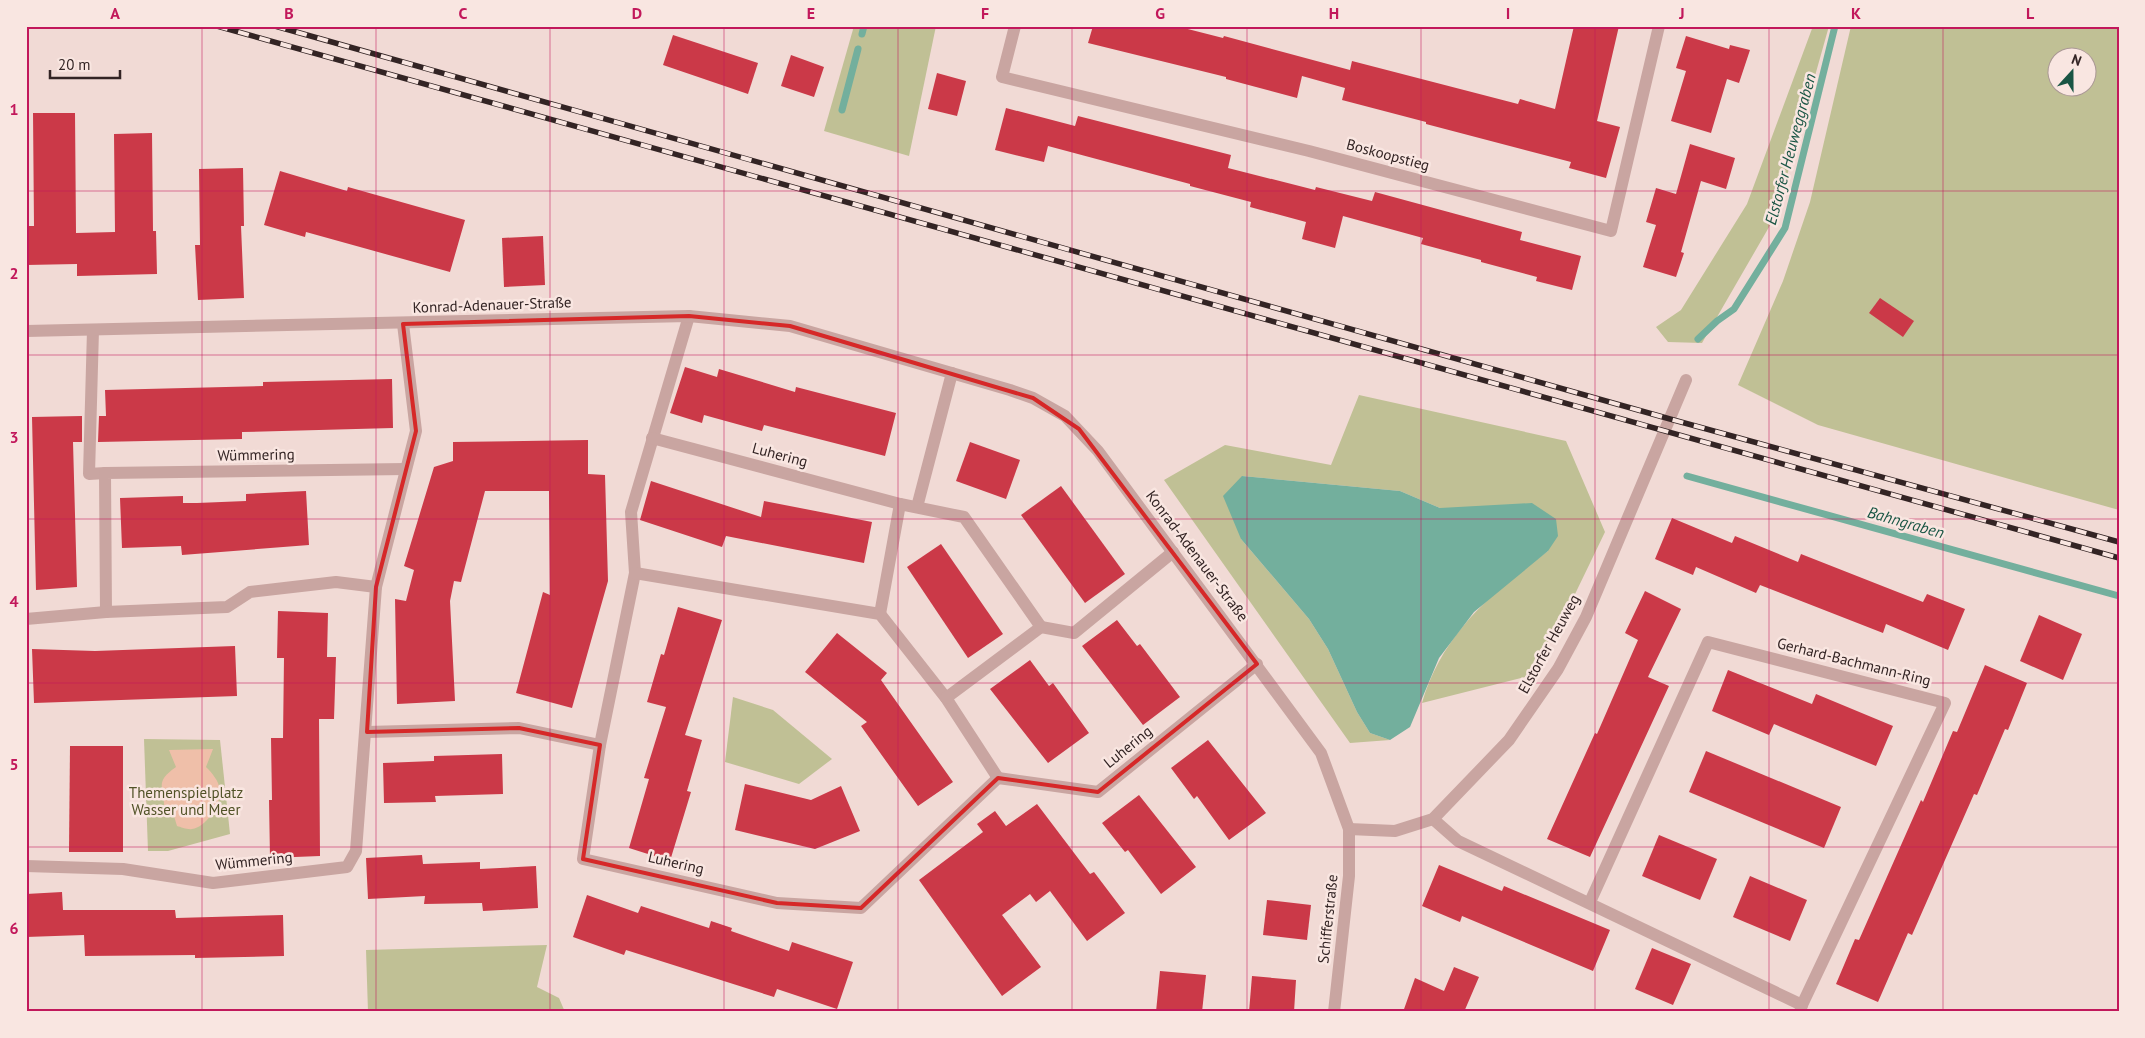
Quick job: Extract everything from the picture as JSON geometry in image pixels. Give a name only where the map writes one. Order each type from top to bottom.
[{"type":"street","name":"Boskoopstieg","points":[[1015,26],[1002,77],[1309,151],[1611,231],[1659,26]]},
{"type":"street","name":"Konrad-Adenauer-Straße","points":[[26,331],[403,324],[689,316],[790,326],[1033,398],[1065,416],[1098,451],[1257,664],[1321,753],[1349,829]]},
{"type":"street","name":"Luhering","points":[[689,316],[631,512],[635,573],[600,745],[583,859],[777,903],[861,908],[998,778],[1098,792],[1257,664]]},
{"type":"street","name":"Wümmering","points":[[26,866],[123,869],[213,883],[346,867],[356,851],[367,732],[376,587],[416,431],[403,324]]},
{"type":"street","name":"Wümmering","points":[[93,330],[89,474],[406,469]]},
{"type":"street","points":[[918,507],[952,373]]},
{"type":"street","name":"Elstorfer Heuweg","points":[[1349,829],[1395,831],[1433,819],[1509,740],[1558,669],[1586,617],[1686,380]]},
{"type":"street","name":"Luhering","points":[[652,438],[900,504],[964,517],[1041,627]]},
{"type":"street","points":[[105,473],[106,612]]},
{"type":"street","points":[[880,614],[900,504]]},
{"type":"street","points":[[946,698],[1041,627],[1074,633],[1173,552]]},
{"type":"street","points":[[635,573],[880,614],[946,698],[998,778]]},
{"type":"street","points":[[26,619],[106,612],[227,607],[250,592],[336,582],[376,587]]},
{"type":"street","name":"Gerhard-Bachmann-Ring","points":[[1433,819],[1458,841],[1590,902],[1801,1008],[1945,703],[1708,642],[1590,902]]},
{"type":"street","points":[[367,732],[519,728],[600,745]]},
{"type":"street","name":"Schifferstraße","points":[[1334,1012],[1349,876],[1349,829]]},
{"type":"highlighted area","points":[[689,316],[790,326],[1033,398],[1079,429],[1257,664],[1098,792],[998,778],[861,908],[777,903],[583,859],[600,745],[519,728],[367,732],[376,587],[416,431],[403,324]]},
{"type":"green space","points":[[854,26],[936,26],[909,156],[824,131]]},
{"type":"green space","points":[[1813,26],[1829,26],[1776,215],[1702,343],[1668,342],[1656,327],[1681,310],[1747,204]]},
{"type":"green space","points":[[1851,26],[2119,26],[2119,510],[1818,425],[1738,385],[1783,281],[1810,202]]},
{"type":"green space","points":[[1359,395],[1566,441],[1605,532],[1562,621],[1525,677],[1422,703],[1431,678],[1442,656],[1471,616],[1508,582],[1548,551],[1461,508],[1440,508],[1400,491],[1242,476],[1241,539],[1309,619],[1328,649],[1357,712],[1370,733],[1390,740],[1350,743],[1164,480],[1225,445],[1331,465]]},
{"type":"green space","points":[[733,697],[773,710],[832,759],[799,784],[725,762]]},
{"type":"green space","name":"Themenspielplatz Wasser und Meer","points":[[144,739],[220,740],[230,834],[168,851],[148,851]]},
{"type":"green space","points":[[547,945],[537,987],[559,998],[565,1012],[368,1012],[366,950]]},
{"type":"sand","points":[[213,749],[206,767],[218,783],[220,796],[218,802],[207,820],[197,827],[189,829],[177,826],[174,816],[166,815],[162,791],[162,782],[166,775],[176,767],[169,750]]},
{"type":"shaded area","points":[[1242,476],[1400,491],[1440,508],[1532,503],[1556,519],[1558,536],[1548,551],[1474,612],[1439,658],[1410,727],[1390,740],[1370,733],[1357,712],[1328,649],[1309,619],[1241,539],[1223,496]]},
{"type":"building","points":[[1093,26],[1176,26],[1223,38],[1224,36],[1350,70],[1352,61],[1518,104],[1520,99],[1555,109],[1574,26],[1619,26],[1597,121],[1620,127],[1606,178],[1569,168],[1571,162],[1342,100],[1345,88],[1302,76],[1297,98],[1226,79],[1226,77],[1088,43]]},
{"type":"building","points":[[673,35],[758,63],[748,94],[663,65]]},
{"type":"building","points":[[1686,36],[1729,49],[1730,45],[1750,50],[1739,83],[1727,79],[1711,133],[1671,121],[1686,71],[1676,68]]},
{"type":"building","points":[[791,55],[824,67],[814,97],[781,86]]},
{"type":"building","points":[[937,73],[966,81],[957,116],[928,109]]},
{"type":"building","points":[[1006,108],[1075,126],[1078,116],[1231,155],[1228,168],[1315,190],[1316,187],[1372,201],[1375,192],[1522,232],[1520,240],[1581,256],[1572,290],[1536,281],[1537,277],[1421,244],[1423,238],[1343,216],[1335,248],[1302,239],[1306,222],[1250,207],[1251,202],[1190,186],[1190,184],[1048,146],[1044,162],[995,150]]},
{"type":"building","points":[[33,113],[75,113],[76,233],[115,232],[114,134],[152,133],[153,231],[156,231],[157,274],[77,276],[77,264],[26,265],[26,226],[34,226]]},
{"type":"building","points":[[1690,144],[1735,158],[1726,189],[1701,181],[1681,252],[1684,253],[1676,277],[1643,267],[1656,225],[1646,222],[1656,188],[1676,194]]},
{"type":"building","points":[[243,168],[244,226],[241,226],[244,298],[198,300],[195,245],[200,245],[199,169]]},
{"type":"building","points":[[280,171],[347,191],[348,187],[465,220],[450,272],[306,232],[305,237],[264,225]]},
{"type":"building","points":[[543,236],[545,285],[504,287],[502,238]]},
{"type":"building","points":[[1880,298],[1914,321],[1903,337],[1869,313]]},
{"type":"building","points":[[685,367],[717,377],[719,369],[795,392],[796,387],[896,413],[885,456],[764,425],[762,431],[704,415],[702,423],[670,413]]},
{"type":"building","points":[[392,379],[393,428],[242,432],[242,439],[98,442],[99,416],[106,416],[105,390],[263,386],[263,382]]},
{"type":"building","points":[[82,416],[82,442],[73,442],[77,587],[36,590],[32,417]]},
{"type":"building","points":[[588,440],[588,474],[605,475],[608,581],[572,708],[516,693],[543,592],[550,595],[549,491],[485,491],[461,582],[454,581],[450,601],[455,701],[397,704],[395,599],[406,601],[414,570],[404,566],[434,467],[453,461],[453,442]]},
{"type":"building","points":[[970,442],[1020,460],[1006,499],[956,481]]},
{"type":"building","points":[[651,481],[761,517],[764,501],[872,522],[864,563],[726,536],[722,547],[640,520]]},
{"type":"building","points":[[1061,486],[1125,574],[1085,603],[1021,515]]},
{"type":"building","points":[[306,491],[309,545],[182,555],[181,546],[122,548],[120,498],[183,496],[183,503],[197,503],[246,501],[246,494]]},
{"type":"building","points":[[1672,518],[1732,543],[1735,536],[1798,562],[1801,554],[1923,602],[1927,594],[1965,609],[1948,650],[1886,624],[1883,633],[1760,585],[1756,593],[1696,567],[1693,575],[1655,559]]},
{"type":"building","points":[[941,544],[1003,634],[968,658],[907,567]]},
{"type":"building","points":[[1645,591],[1681,609],[1648,677],[1669,686],[1590,857],[1547,839],[1595,733],[1597,734],[1638,640],[1625,633]]},
{"type":"building","points":[[678,607],[722,620],[685,735],[702,740],[687,791],[691,792],[670,861],[629,848],[649,779],[644,778],[666,707],[647,702],[661,654],[664,655]]},
{"type":"building","points":[[278,611],[328,613],[327,657],[336,657],[334,719],[319,719],[320,856],[270,858],[269,800],[272,800],[271,738],[283,738],[284,658],[277,658]]},
{"type":"building","points":[[2039,615],[2082,634],[2063,680],[2020,661]]},
{"type":"building","points":[[1117,620],[1137,646],[1140,644],[1180,697],[1143,725],[1082,646]]},
{"type":"building","points":[[837,633],[887,673],[881,680],[953,782],[918,806],[861,726],[867,722],[805,672]]},
{"type":"building","points":[[235,646],[237,696],[34,703],[32,649],[95,651]]},
{"type":"building","points":[[1030,660],[1049,686],[1053,683],[1089,733],[1048,763],[990,689]]},
{"type":"building","points":[[1985,665],[2027,683],[2008,730],[2005,729],[1977,795],[1974,794],[1912,935],[1908,933],[1878,1002],[1836,984],[1855,939],[1859,940],[1921,800],[1923,802],[1953,731],[1957,732]]},
{"type":"building","points":[[1728,670],[1812,704],[1816,694],[1893,726],[1876,766],[1774,724],[1769,735],[1712,711]]},
{"type":"building","points":[[1208,740],[1266,813],[1229,840],[1197,796],[1194,799],[1171,768]]},
{"type":"building","points":[[70,746],[123,746],[123,852],[69,852]]},
{"type":"building","points":[[1706,751],[1841,807],[1824,848],[1689,792]]},
{"type":"building","points":[[502,754],[503,794],[435,796],[436,802],[384,803],[383,763],[434,761],[434,756]]},
{"type":"building","points":[[745,784],[811,800],[841,786],[860,831],[815,849],[735,830]]},
{"type":"building","points":[[1139,795],[1196,867],[1161,894],[1128,850],[1125,852],[1102,823]]},
{"type":"building","points":[[1037,804],[1090,874],[1094,872],[1125,913],[1087,941],[1050,891],[1036,902],[1030,894],[1002,915],[1041,967],[1002,996],[919,880],[983,832],[977,824],[995,811],[1006,826]]},
{"type":"building","points":[[1659,835],[1717,859],[1700,900],[1642,876]]},
{"type":"building","points":[[422,855],[423,864],[480,862],[480,869],[536,866],[538,908],[483,911],[482,903],[424,904],[425,896],[368,899],[366,858]]},
{"type":"building","points":[[1439,865],[1502,891],[1504,886],[1610,930],[1593,971],[1462,916],[1460,922],[1422,906]]},
{"type":"building","points":[[1750,876],[1807,900],[1790,941],[1733,917]]},
{"type":"building","points":[[62,892],[63,910],[175,910],[176,918],[283,915],[284,956],[195,958],[195,955],[85,956],[84,935],[26,937],[26,894]]},
{"type":"building","points":[[587,895],[638,913],[641,906],[709,928],[711,921],[732,928],[731,931],[789,951],[792,942],[853,962],[837,1009],[777,989],[774,997],[626,950],[624,955],[573,937]]},
{"type":"building","points":[[1267,900],[1311,905],[1307,940],[1263,935]]},
{"type":"building","points":[[1652,948],[1691,964],[1673,1005],[1635,989]]},
{"type":"building","points":[[1454,967],[1479,977],[1464,1012],[1403,1012],[1415,978],[1444,991]]},
{"type":"building","points":[[1160,971],[1206,975],[1202,1012],[1156,1012]]},
{"type":"building","points":[[1252,976],[1296,980],[1294,1012],[1249,1012]]},
{"type":"waterway","points":[[862,34],[864,26]]},
{"type":"waterway","name":"Elstorfer Heuweggraben","points":[[1698,339],[1717,321],[1734,309],[1785,228],[1835,26]]},
{"type":"waterway","points":[[842,110],[858,49]]},
{"type":"waterway","name":"Bahngraben","points":[[1687,476],[2119,596]]},
{"type":"railway","points":[[217,26],[2119,558]]},
{"type":"railway","points":[[275,26],[1670,419],[2119,542]]}]
